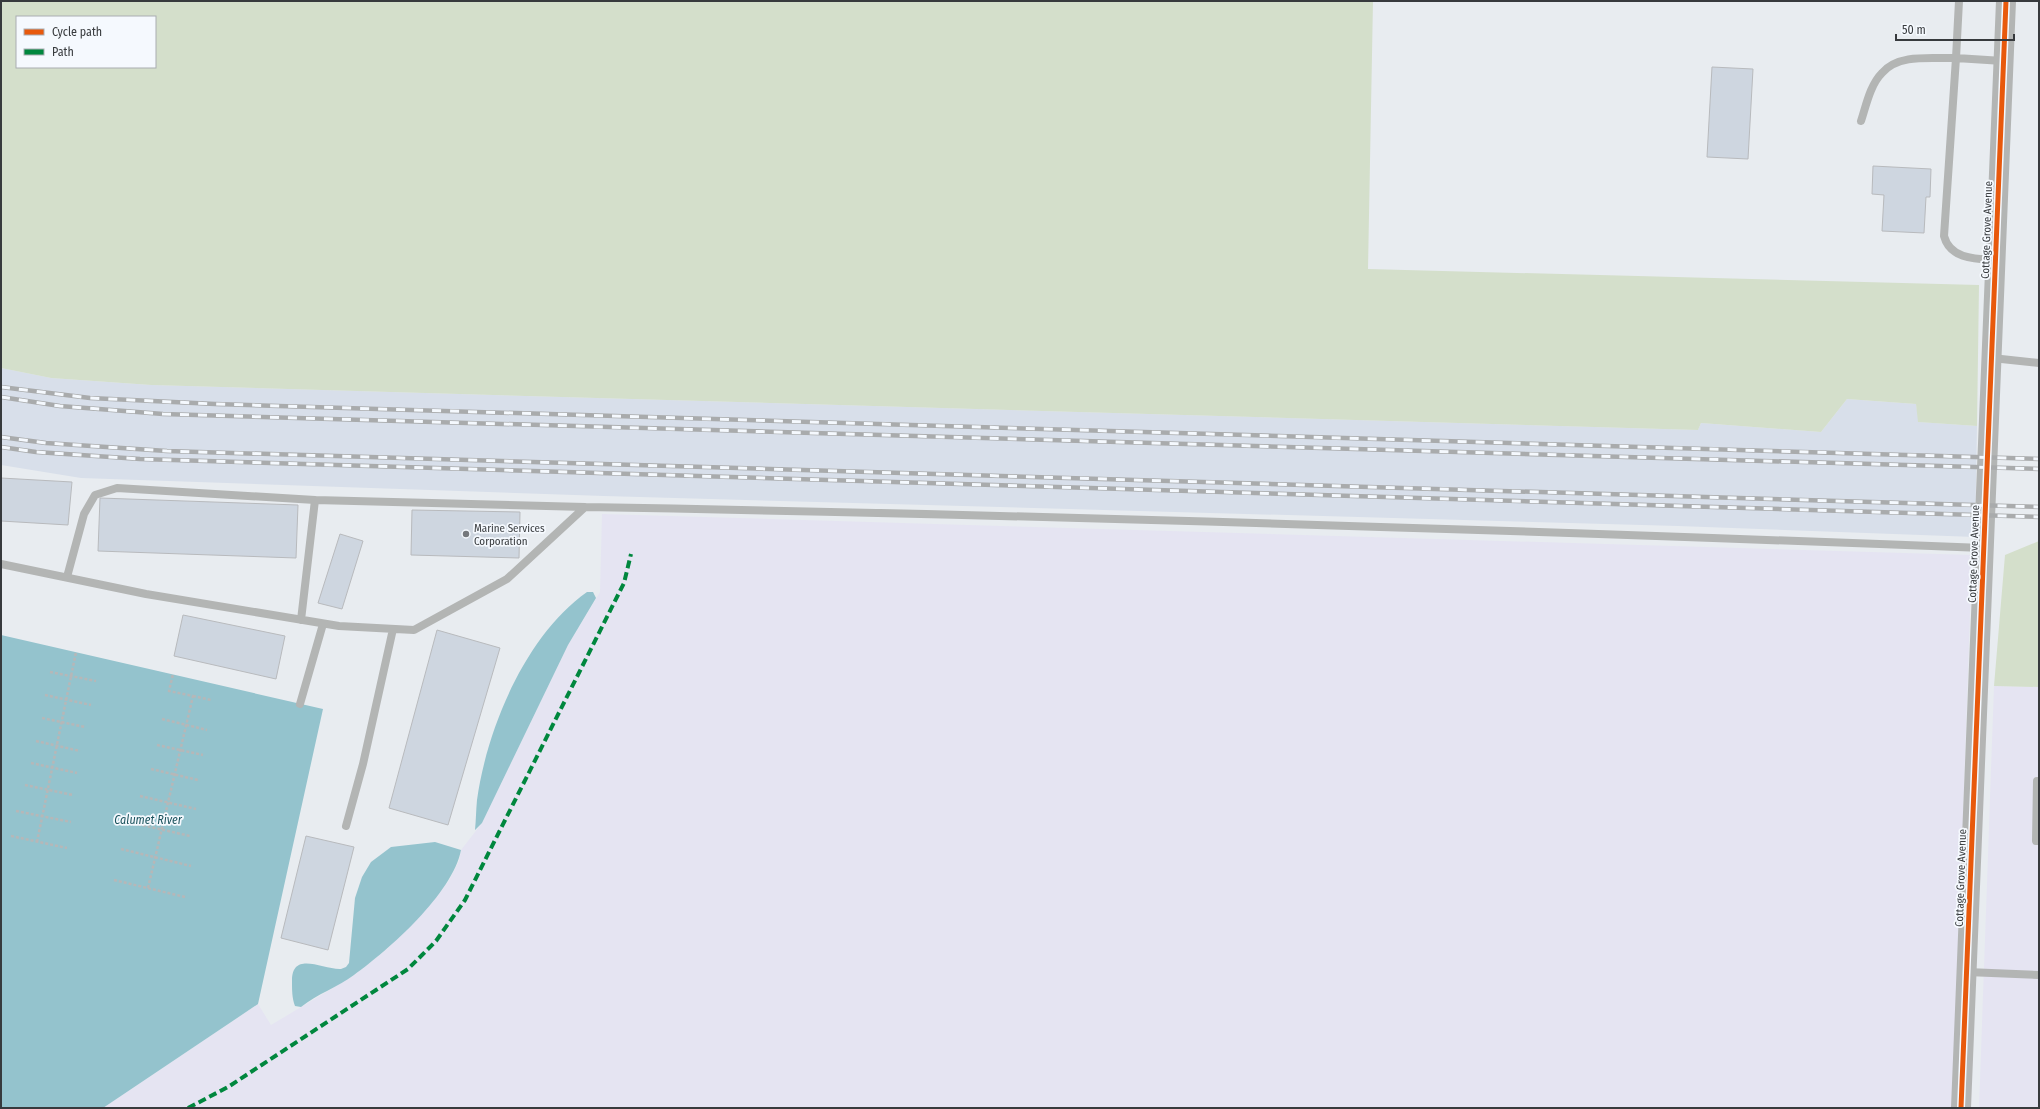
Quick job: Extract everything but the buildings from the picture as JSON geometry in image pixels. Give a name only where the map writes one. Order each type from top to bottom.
[{"type":"street","name":"Cottage Grove Avenue","points":[[1961,1108],[2006,1]]},
{"type":"lane","points":[[1959,1],[1944,236],[1946,244],[1958,255],[1996,260]]},
{"type":"lane","points":[[1861,121],[1873,87],[1881,74],[1887,68],[1905,61],[1919,58],[1956,58],[2003,61]]},
{"type":"lane","points":[[1992,358],[2039,363]]},
{"type":"lane","points":[[67,577],[84,514],[95,495],[117,488],[315,500],[585,507],[829,511],[1371,526],[1984,548]]},
{"type":"lane","points":[[301,620],[315,500]]},
{"type":"lane","points":[[1,564],[146,594],[323,624],[414,630],[507,579],[585,507]]},
{"type":"lane","points":[[300,704],[323,624]]},
{"type":"lane","points":[[346,826],[363,764],[394,629]]},
{"type":"lane","points":[[2039,781],[2037,781],[2036,841],[2039,841]]},
{"type":"lane","points":[[1967,972],[2039,975]]},
{"type":"path","points":[[37,842],[76,652]]},
{"type":"path","points":[[50,672],[96,681]]},
{"type":"path","points":[[173,674],[169,691],[211,700]]},
{"type":"path","points":[[46,695],[91,705]]},
{"type":"path","points":[[148,888],[193,696]]},
{"type":"path","points":[[42,718],[86,727]]},
{"type":"path","points":[[162,719],[207,730]]},
{"type":"path","points":[[36,741],[80,751]]},
{"type":"path","points":[[157,745],[203,755]]},
{"type":"path","points":[[32,763],[77,773]]},
{"type":"path","points":[[151,769],[198,780]]},
{"type":"path","points":[[25,785],[73,795]]},
{"type":"path","points":[[140,796],[196,809]]},
{"type":"path","points":[[16,811],[71,822]]},
{"type":"path","points":[[133,823],[190,836]]},
{"type":"path","points":[[11,836],[67,848]]},
{"type":"path","points":[[121,850],[191,866]]},
{"type":"path","points":[[114,880],[185,897]]},
{"type":"shaded area","points":[[1,368],[51,378],[151,385],[1698,430],[1701,423],[1821,432],[1847,399],[1916,404],[1919,422],[1977,426],[1975,537],[1678,526],[604,496],[81,478],[1,465]]},
{"type":"shaded area","points":[[602,514],[1972,555],[1953,1108],[103,1108],[258,1004],[271,1025],[353,976],[387,949],[428,907],[448,882],[459,861],[461,850],[482,823],[568,645],[600,592]]},
{"type":"shaded area","points":[[1994,686],[2039,687],[2039,1108],[1979,1108]]},
{"type":"green space","points":[[1,1],[1373,1],[1368,269],[1979,285],[1977,426],[1918,422],[1916,404],[1847,399],[1821,432],[1701,423],[1698,430],[151,385],[51,378],[1,368]]},
{"type":"green space","points":[[2039,541],[2039,687],[1994,686],[2005,555]]},
{"type":"water","points":[[587,592],[593,592],[596,598],[568,645],[482,823],[475,830],[477,800],[482,772],[500,714],[513,685],[528,658],[545,633],[565,610]]},
{"type":"water","name":"Calumet River","points":[[1,635],[323,709],[258,1004],[103,1108],[1,1108]]},
{"type":"water","points":[[435,842],[461,850],[456,867],[433,902],[401,936],[368,964],[348,979],[301,1007],[295,1006],[292,981],[293,972],[297,966],[310,964],[341,969],[346,967],[349,963],[355,898],[362,877],[371,862],[391,847]]},
{"type":"railway","points":[[1,387],[90,398],[215,404],[2039,459]]},
{"type":"railway","points":[[1,397],[60,406],[163,414],[2039,469]]},
{"type":"railway","points":[[1,437],[46,443],[167,451],[2039,507]]},
{"type":"railway","points":[[1,447],[36,452],[140,459],[2039,517]]},
{"type":"marked path","points":[[188,1108],[228,1087],[408,969],[436,941],[465,900],[624,583],[631,554]]},
{"type":"cycle path","points":[[1961,1108],[2006,1]]},
{"type":"place","name":"Marine Services Corporation","points":[[466,534]]}]
